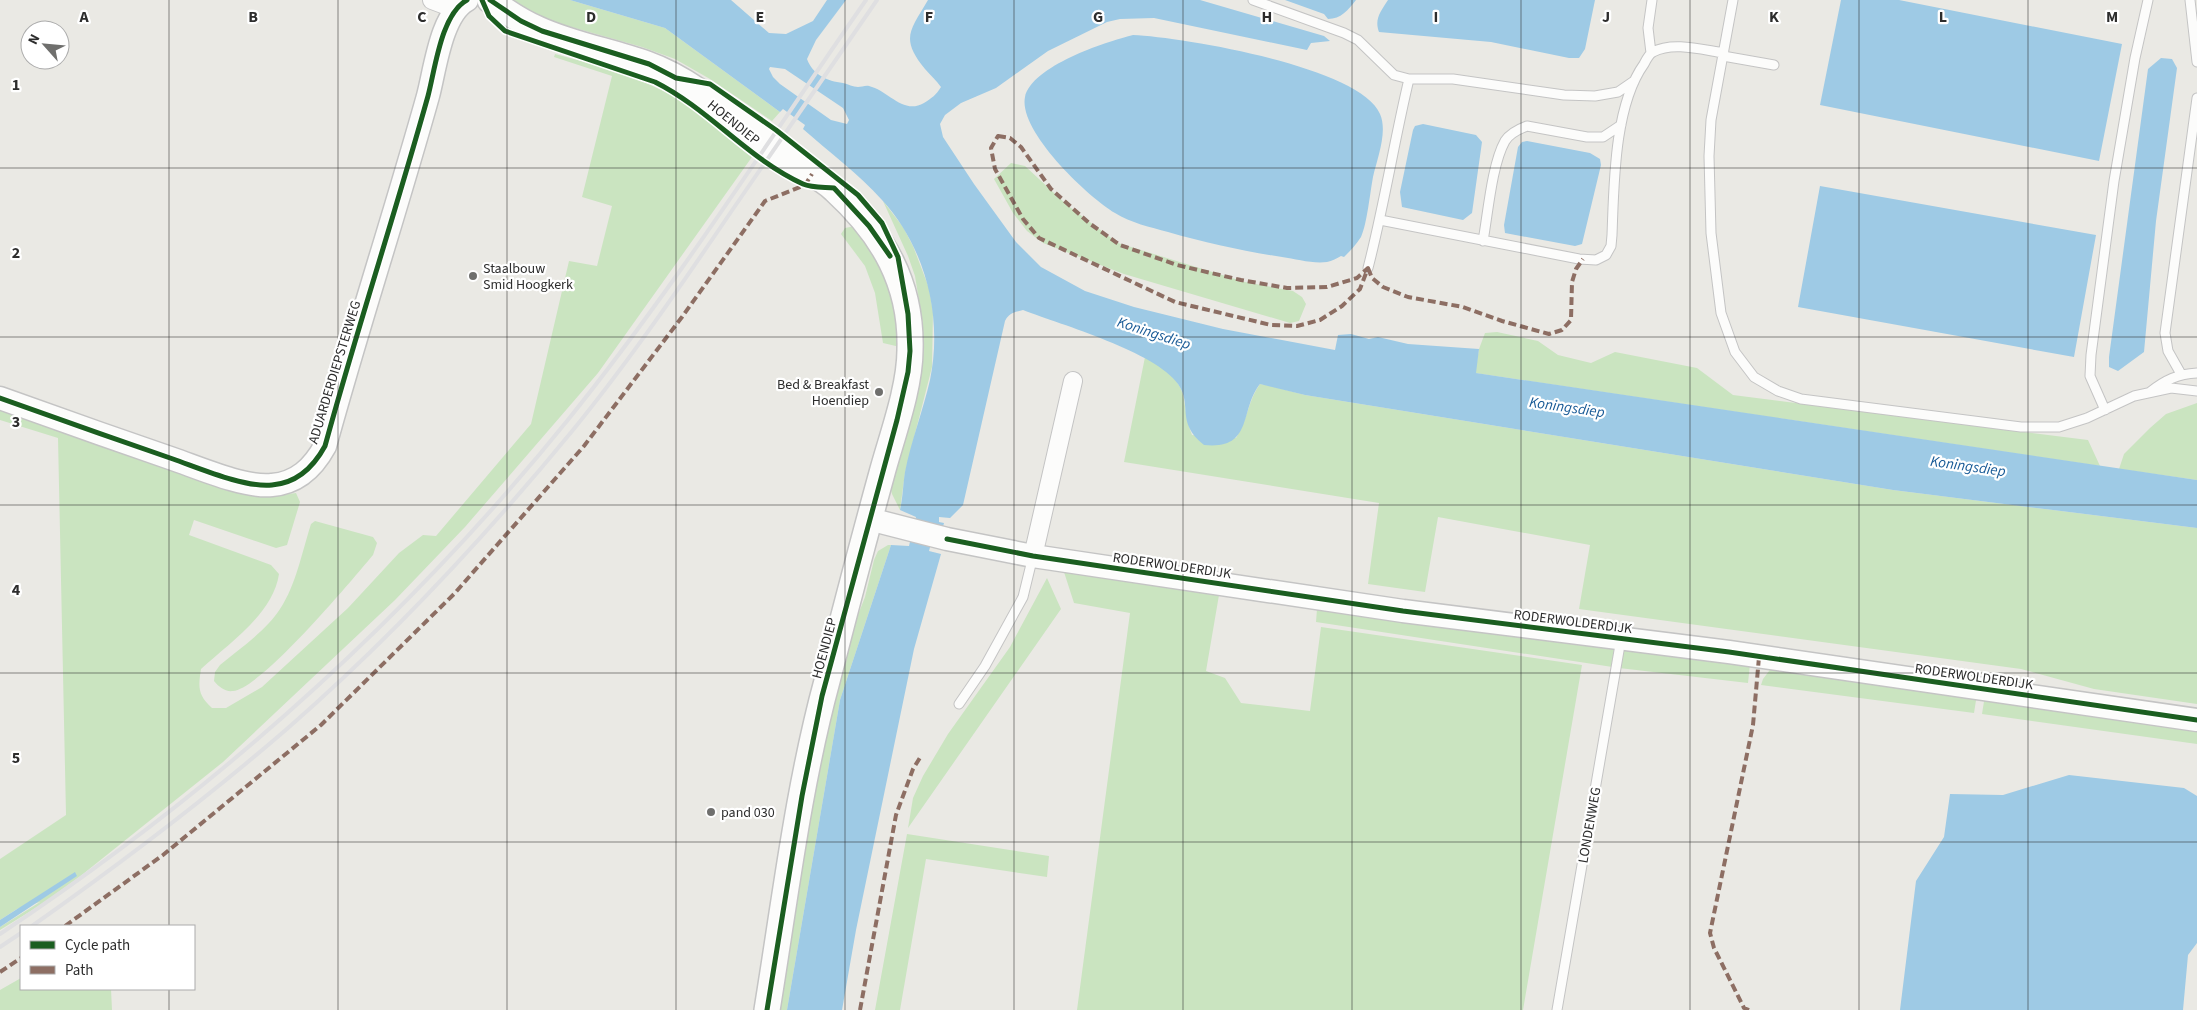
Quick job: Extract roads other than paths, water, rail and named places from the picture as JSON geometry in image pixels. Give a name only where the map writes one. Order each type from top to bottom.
[{"type":"main road","name":"HOENDIEP","points":[[490,0],[521,21],[542,31],[649,64],[708,98],[792,162],[834,188],[869,226],[885,247],[893,261],[905,295],[910,351],[897,420],[822,696],[802,796],[767,1010]]},
{"type":"street","name":"ADUARDERDIEPSTERWEG","points":[[0,398],[211,472],[250,483],[282,484],[292,480],[311,467],[324,446],[408,168],[444,32],[462,5],[432,0]]},
{"type":"street","points":[[1033,556],[1073,381]]},
{"type":"street","name":"RODERWOLDERDIJK","points":[[869,519],[947,539],[1033,556],[1393,609],[1729,652],[2197,720]]},
{"type":"lane","points":[[1253,0],[1319,23],[1358,40],[1394,75],[1409,79],[1453,79],[1564,95],[1595,96],[1618,92],[1634,80]]},
{"type":"lane","points":[[1651,53],[1648,28],[1652,0]]},
{"type":"lane","points":[[1733,0],[1711,120],[1709,156],[1711,233],[1721,313],[1735,352],[1754,377],[1778,391],[1801,399],[2021,427],[2059,427],[2105,410],[2134,396],[2171,388],[2197,391]]},
{"type":"lane","points":[[1731,16],[1739,0]]},
{"type":"lane","points":[[2105,410],[2090,376],[2091,355],[2114,181],[2135,58],[2148,0]]},
{"type":"lane","points":[[2190,0],[2197,62]]},
{"type":"lane","points":[[1380,220],[1579,259],[1596,260],[1606,255],[1612,240],[1614,191],[1622,125],[1636,75],[1651,53],[1668,46],[1724,54],[1774,65]]},
{"type":"lane","points":[[1368,268],[1380,220],[1393,146],[1409,79]]},
{"type":"lane","points":[[2181,374],[2168,351],[2165,333],[2197,98]]},
{"type":"lane","points":[[1483,240],[1497,164],[1505,140],[1518,129],[1527,126],[1587,137],[1603,137],[1622,125]]},
{"type":"lane","points":[[2148,393],[2162,383],[2181,374],[2197,373]]},
{"type":"lane","points":[[959,704],[984,666],[1023,597],[1033,556]]},
{"type":"lane","name":"LONDENWEG","points":[[1557,1010],[1620,639]]},
{"type":"water","name":"Koningsdiep","points":[[570,0],[731,0],[769,33],[786,34],[813,21],[827,0],[846,0],[816,40],[807,59],[810,65],[826,79],[856,87],[869,86],[909,106],[924,103],[934,96],[941,87],[917,58],[910,42],[910,34],[916,20],[928,0],[1200,0],[1324,36],[1330,41],[1311,43],[1307,50],[1154,18],[1120,19],[1107,22],[1048,51],[996,88],[961,103],[945,115],[940,124],[943,137],[1016,242],[1041,267],[1085,291],[1134,307],[1223,329],[1335,350],[1338,335],[1351,334],[1369,339],[1378,337],[1408,344],[1479,349],[1476,373],[2197,480],[2197,528],[1893,490],[1305,395],[1260,384],[1249,405],[1243,426],[1238,435],[1231,441],[1220,445],[1204,445],[1195,437],[1190,429],[1182,392],[1178,384],[1167,372],[1130,350],[1023,310],[1015,312],[1008,316],[1005,321],[963,505],[950,518],[939,517],[939,522],[944,523],[942,530],[935,529],[929,551],[941,554],[914,649],[856,930],[842,1010],[787,1010],[840,700],[891,545],[909,546],[916,517],[900,510],[905,472],[930,380],[934,332],[932,308],[920,261],[910,240],[897,219],[873,190],[803,129],[805,125],[783,109],[780,112],[665,28]],"holes":[[[770,67],[785,69],[843,108],[849,120],[847,124],[831,120],[780,84],[773,77],[769,69]]]},
{"type":"water","points":[[1285,0],[1356,0],[1340,16],[1328,19],[1324,14]]},
{"type":"water","points":[[1388,0],[1595,0],[1585,49],[1579,58],[1569,58],[1491,42],[1379,32],[1378,19]]},
{"type":"water","points":[[1841,0],[1899,0],[2122,44],[2099,161],[1820,105]]},
{"type":"water","points":[[1133,35],[1228,48],[1268,58],[1306,69],[1340,82],[1366,97],[1380,114],[1383,129],[1382,137],[1363,231],[1357,243],[1344,257],[1341,256],[1327,262],[1304,261],[1196,240],[1148,226],[1115,213],[1103,205],[1057,162],[1032,127],[1026,111],[1025,97],[1031,86],[1041,75],[1071,57],[1105,43]]},
{"type":"water","points":[[2161,58],[2172,59],[2177,68],[2156,221],[2144,352],[2118,371],[2109,367],[2109,357],[2148,69]]},
{"type":"water","points":[[1423,124],[1476,135],[1482,142],[1472,213],[1463,220],[1402,207],[1400,192],[1413,130],[1415,126]]},
{"type":"water","points":[[1527,141],[1590,153],[1600,159],[1601,165],[1582,244],[1575,246],[1505,233],[1504,225],[1518,147],[1522,142]]},
{"type":"water","points":[[1820,186],[2096,235],[2074,357],[1798,307]]},
{"type":"water","points":[[2069,775],[2184,788],[2197,796],[2197,943],[2188,955],[2183,1010],[1900,1010],[1916,881],[1944,837],[1950,794],[2003,795]]},
{"type":"water","points":[[75,872],[77,876],[0,927],[0,920]]},
{"type":"railway","points":[[0,934],[156,822],[231,762],[303,699],[373,633],[440,565],[505,494],[567,421],[646,319],[866,0]]},
{"type":"railway","points":[[33,925],[162,830],[288,728],[364,658],[472,547],[573,430],[635,349],[877,0]]},
{"type":"railway","points":[[0,947],[20,934]]},
{"type":"place","name":"Staalbouw Smid Hoogkerk","points":[[473,276]]},
{"type":"place","name":"Bed & Breakfast Hoendiep","points":[[879,392]]},
{"type":"place","name":"pand 030","points":[[711,812]]}]
